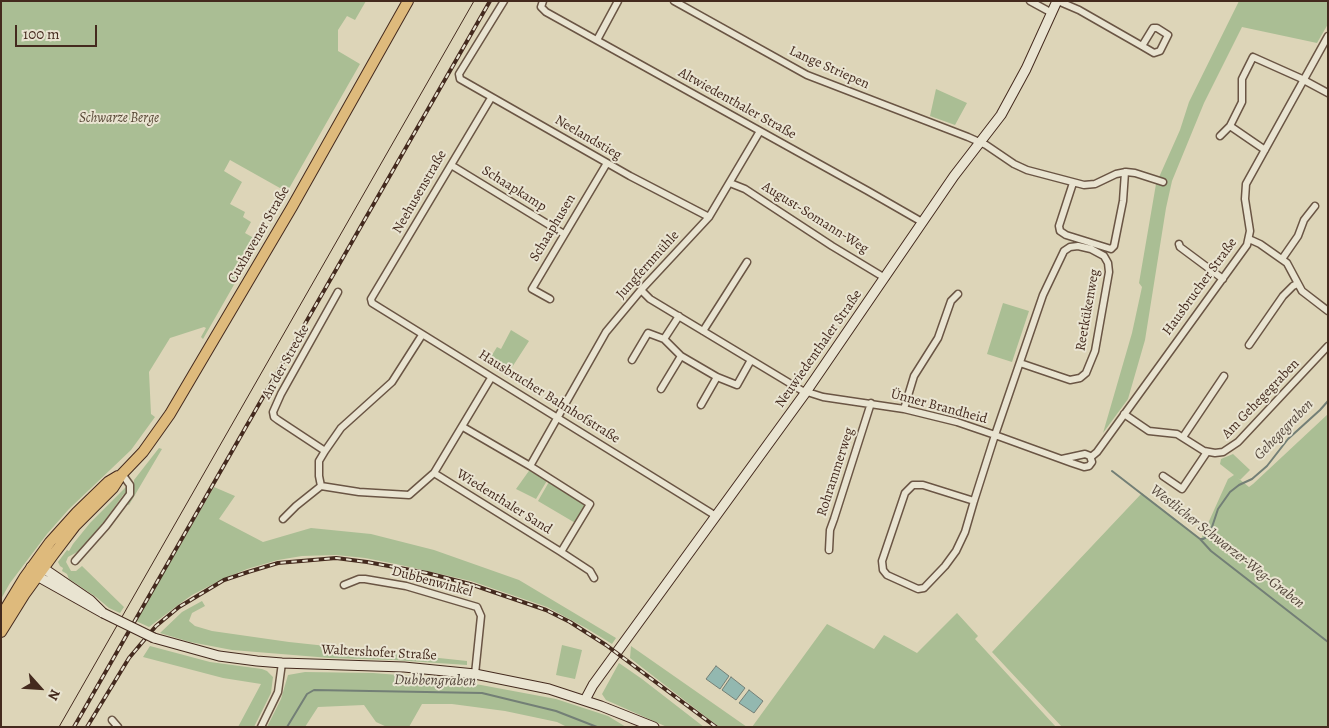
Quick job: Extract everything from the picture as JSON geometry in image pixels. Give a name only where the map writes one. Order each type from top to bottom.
[{"type":"main road","name":"Cuxhavener Straße","points":[[1,632],[37,570],[50,542],[108,482],[122,474],[136,460],[158,433],[292,207],[408,1]]},
{"type":"main road","name":"Cuxhavener Straße","points":[[1,616],[37,570]]},
{"type":"street","name":"Neelandstieg","points":[[504,1],[459,74],[462,81],[710,217]]},
{"type":"street","points":[[597,40],[618,1]]},
{"type":"street","name":"Lange Striepen","points":[[674,1],[807,75],[980,142],[1018,166],[1041,175],[1090,185],[1125,172]]},
{"type":"street","points":[[1030,1],[1052,13]]},
{"type":"street","points":[[1057,1],[1079,10],[1142,46]]},
{"type":"street","name":"Neuwiedenthaler Straße","points":[[585,700],[593,685],[806,392],[956,174],[1001,115],[1015,91],[1057,1]]},
{"type":"street","name":"Altwiedenthaler Straße","points":[[542,4],[546,12],[922,222]]},
{"type":"street","name":"Hausbrucher Straße","points":[[1091,457],[1098,452],[1247,245],[1250,226],[1245,189],[1328,36]]},
{"type":"street","points":[[1220,136],[1230,126],[1242,102],[1242,79],[1253,56],[1328,93]]},
{"type":"street","name":"Neehusenstraße","points":[[371,299],[491,98]]},
{"type":"street","points":[[1230,126],[1265,150]]},
{"type":"street","name":"Jungfernmühle","points":[[556,417],[606,332],[641,290],[710,217],[760,130]]},
{"type":"street","name":"Schaaphusen","points":[[550,300],[532,289],[607,162]]},
{"type":"street","name":"Schaapkamp","points":[[451,164],[564,234]]},
{"type":"street","points":[[1073,183],[1059,226],[1060,231],[1066,235],[1111,249],[1114,246],[1123,201],[1125,172],[1135,173],[1163,182]]},
{"type":"street","name":"August-Somann-Weg","points":[[730,183],[745,189],[885,278]]},
{"type":"street","points":[[1282,259],[1298,236],[1304,220],[1315,206]]},
{"type":"street","points":[[1249,239],[1260,244],[1291,267],[1297,284],[1304,294],[1328,311]]},
{"type":"street","points":[[1179,244],[1180,247],[1222,279]]},
{"type":"street","name":"Reetkükenweg","points":[[974,501],[923,485],[913,485],[905,492],[882,561],[883,570],[887,575],[918,589],[924,588],[956,551],[964,532],[974,501],[995,435],[1020,363],[1047,286],[1064,251],[1072,246],[1078,246],[1102,254],[1107,260],[1109,272],[1095,351],[1086,373],[1080,378],[1070,380],[1020,363]]},
{"type":"street","points":[[704,331],[747,262]]},
{"type":"street","points":[[1249,344],[1284,296],[1297,284]]},
{"type":"street","name":"Ünner Brandheid","points":[[641,290],[650,298],[679,316],[806,392],[904,409],[957,422],[1086,467],[1090,465],[1091,457]]},
{"type":"street","name":"An der Strecke","points":[[325,451],[274,417],[273,412],[281,394],[338,292]]},
{"type":"street","points":[[904,409],[914,376],[938,338],[951,301],[958,294]]},
{"type":"street","name":"Hausbrucher Bahnhofstraße","points":[[371,299],[374,305],[716,516]]},
{"type":"street","points":[[664,340],[679,316]]},
{"type":"street","points":[[632,360],[648,333],[664,340],[681,356],[717,377],[737,385],[751,360]]},
{"type":"street","points":[[321,486],[319,461],[325,451],[341,428],[392,382],[422,335]]},
{"type":"street","name":"Am Gehegegraben","points":[[1208,452],[1223,452],[1235,446],[1328,346]]},
{"type":"street","points":[[661,389],[681,356]]},
{"type":"street","points":[[1183,437],[1224,376]]},
{"type":"street","points":[[701,405],[717,377]]},
{"type":"street","points":[[283,520],[296,506],[321,486],[359,492],[409,495],[434,473],[492,378]]},
{"type":"street","name":"Rohrammerweg","points":[[829,550],[832,525],[871,403]]},
{"type":"street","points":[[1124,414],[1149,431],[1174,433],[1208,452],[1182,489],[1163,476]]},
{"type":"street","points":[[530,466],[556,417]]},
{"type":"street","name":"Wiedenthaler Sand","points":[[463,427],[590,504],[561,552]]},
{"type":"street","points":[[1062,459],[1081,454],[1087,454],[1091,457]]},
{"type":"street","name":"Wiedenthaler Sand","points":[[434,473],[590,571],[594,578]]},
{"type":"street","points":[[75,561],[106,526],[130,494],[130,484],[122,474]]},
{"type":"street","name":"Waltershofer Straße","points":[[37,570],[90,600],[103,613],[154,638],[174,645],[219,656],[282,663],[404,667],[475,674],[539,686],[585,700],[654,727]]},
{"type":"street","name":"Dubbenwinkel","points":[[344,585],[365,579],[406,586],[477,607],[482,616],[475,674]]},
{"type":"street","points":[[261,727],[278,692],[282,663]]},
{"type":"street","points":[[112,720],[118,727]]},
{"type":"green space","name":"Schwarze Berge","points":[[1,1],[366,1],[355,20],[347,16],[338,30],[338,51],[360,64],[287,192],[230,160],[224,171],[242,182],[230,204],[245,212],[243,217],[251,222],[245,233],[259,241],[203,339],[201,337],[206,328],[204,327],[170,338],[149,372],[151,414],[155,417],[131,450],[69,509],[47,534],[10,583],[1,599]]},
{"type":"green space","points":[[1239,1],[1328,1],[1328,24],[1317,43],[1242,27],[1204,103],[1172,181],[1145,340],[1128,399],[1103,433],[1132,333],[1142,287],[1139,283],[1156,184],[1180,130],[1189,102]]},
{"type":"green space","points":[[936,89],[967,103],[955,125],[930,116]]},
{"type":"green space","points":[[1003,303],[1029,311],[1012,362],[987,354]]},
{"type":"green space","points":[[511,330],[529,341],[507,375],[487,363],[497,347],[501,349]]},
{"type":"green space","points":[[1328,414],[1328,727],[1062,727],[992,652],[1142,493],[1201,539],[1228,479],[1234,475],[1220,464],[1221,459],[1233,454],[1250,470],[1240,480],[1249,487],[1253,484]]},
{"type":"green space","points":[[159,448],[162,449],[129,505],[127,504],[134,491],[134,480]]},
{"type":"green space","points":[[531,468],[548,479],[536,499],[516,489]]},
{"type":"green space","points":[[550,480],[588,505],[577,524],[538,501]]},
{"type":"green space","points":[[127,486],[127,492],[98,530],[79,551],[68,557],[66,562],[71,571],[76,571],[82,566],[124,607],[120,613],[109,608],[69,579],[67,574],[62,571],[63,568],[58,562],[67,550],[69,551],[90,523]]},
{"type":"green space","points":[[214,487],[235,496],[219,519],[263,542],[311,528],[371,534],[434,550],[519,580],[616,638],[612,644],[547,607],[471,581],[365,558],[336,555],[302,556],[278,560],[247,569],[192,595],[149,627],[136,621]]},
{"type":"green space","points":[[202,601],[205,606],[192,613],[189,621],[195,626],[212,631],[289,642],[467,661],[467,665],[330,658],[232,650],[190,642],[160,633],[182,612]]},
{"type":"green space","points":[[957,613],[978,636],[975,639],[1056,727],[752,727],[827,624],[874,649],[884,635],[917,653]]},
{"type":"green space","points":[[562,645],[582,650],[575,679],[556,675]]},
{"type":"green space","points":[[150,646],[210,662],[267,671],[273,677],[271,693],[254,727],[238,727],[261,684],[223,678],[143,657]]},
{"type":"green space","points":[[631,646],[747,727],[719,727],[630,658]]},
{"type":"green space","points":[[619,663],[704,727],[667,727],[606,700],[602,694]]},
{"type":"green space","points":[[305,672],[373,673],[438,678],[481,685],[556,699],[608,716],[626,727],[567,727],[557,722],[505,711],[452,704],[422,704],[409,727],[387,727],[376,722],[364,705],[318,707],[305,727],[267,727],[281,699],[288,675]]},
{"type":"water","points":[[716,666],[729,676],[720,689],[706,679]]},
{"type":"water","points":[[731,677],[745,688],[736,700],[722,690]]},
{"type":"water","points":[[749,690],[763,701],[754,713],[739,703]]},
{"type":"waterway","name":"Gehegegraben","points":[[1200,539],[1209,536],[1218,509],[1230,492],[1252,479],[1267,466],[1288,439],[1328,401]]},
{"type":"waterway","name":"Westlicher Schwarzer-Weg-Graben","points":[[1112,471],[1328,642]]},
{"type":"waterway","name":"Dubbengraben","points":[[287,727],[307,694],[314,690],[482,693],[556,711],[597,727]]},
{"type":"tram line","points":[[59,727],[474,1]]},
{"type":"railway","points":[[74,727],[490,1]]},
{"type":"railway","points":[[87,727],[129,658],[156,626],[179,607],[224,580],[248,572],[278,563],[336,558],[427,573],[470,584],[546,610],[570,622],[606,645],[716,727]]}]
